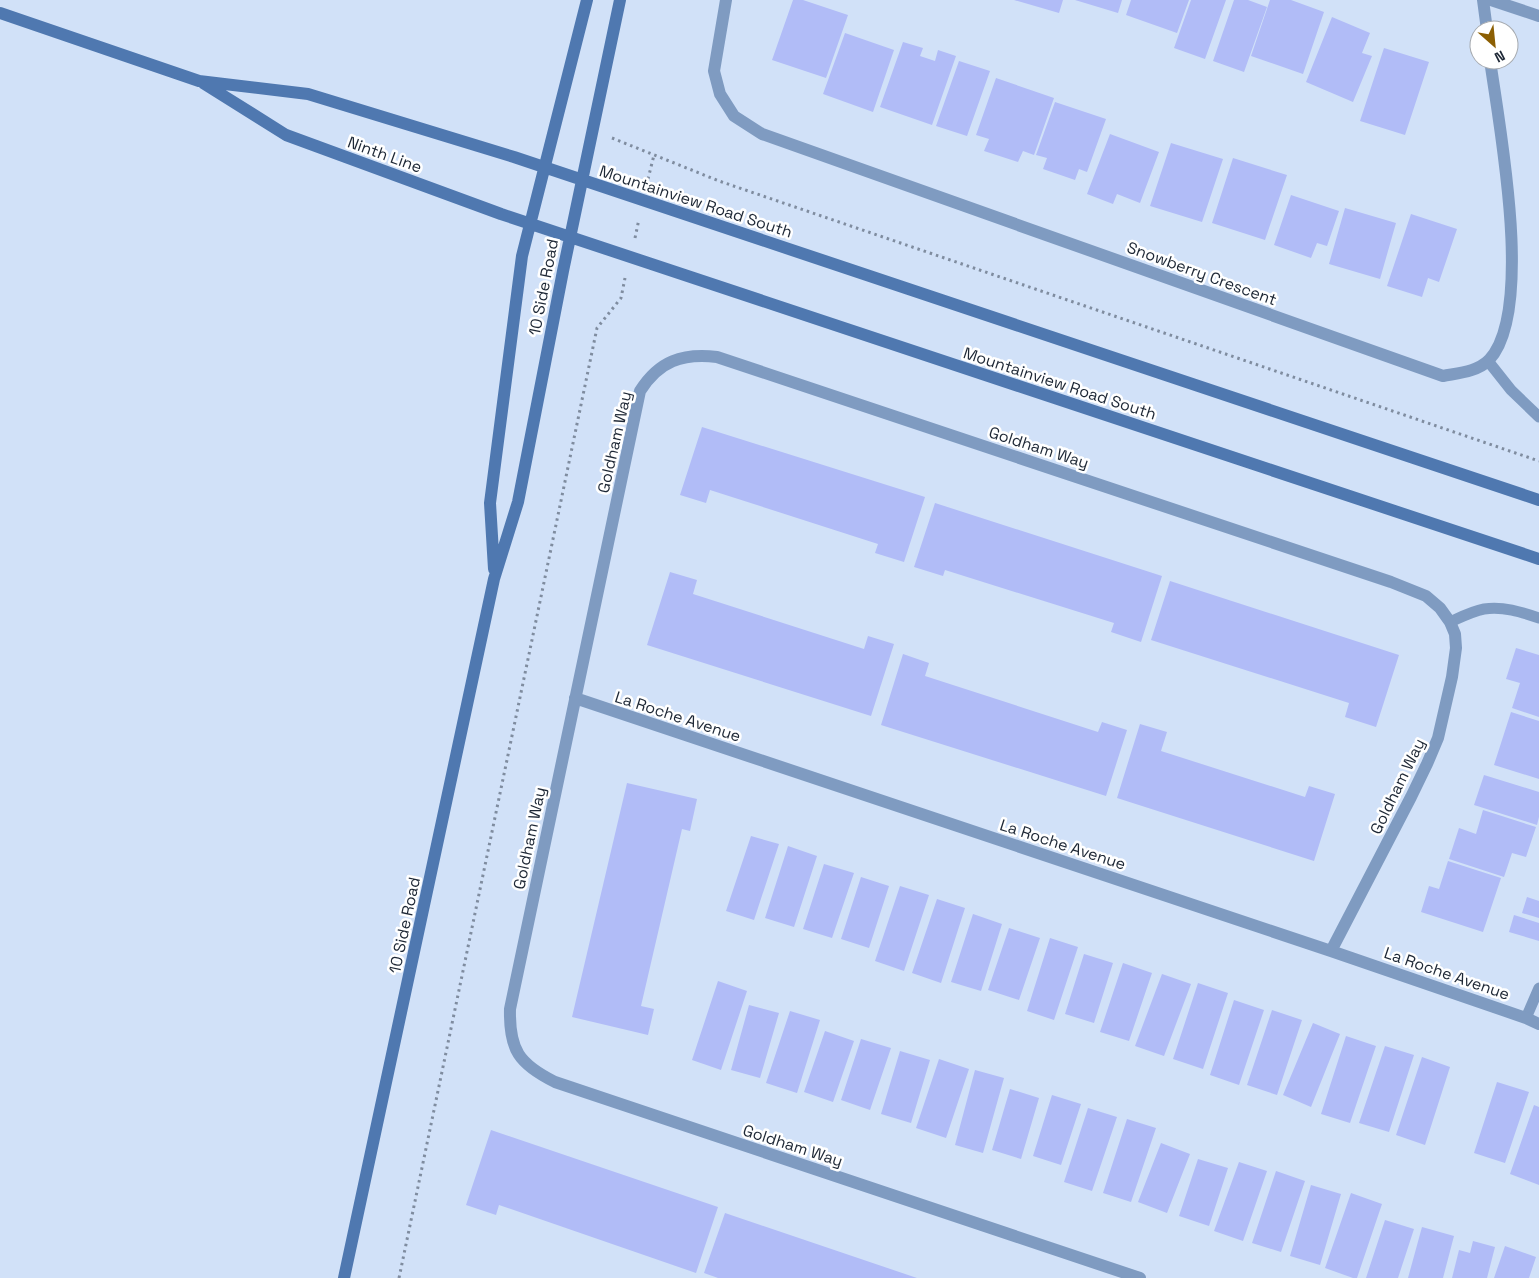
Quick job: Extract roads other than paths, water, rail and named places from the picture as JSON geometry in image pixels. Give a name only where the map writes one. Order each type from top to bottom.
[{"type":"main road","name":"10 Side Road","points":[[494,580],[490,503],[522,256],[587,0]]},
{"type":"main road","name":"10 Side Road","points":[[344,1278],[494,580],[518,502],[570,237],[620,0]]},
{"type":"main road","name":"Ninth Line","points":[[0,13],[199,81],[308,94],[582,180]]},
{"type":"main road","name":"Ninth Line","points":[[199,81],[286,135],[570,237]]},
{"type":"main road","name":"Mountainview Road South","points":[[582,180],[1539,500]]},
{"type":"main road","name":"Mountainview Road South","points":[[570,237],[1539,559]]},
{"type":"street","name":"Snowberry Crescent","points":[[726,0],[714,71],[720,94],[734,116],[762,134],[1443,376],[1471,371],[1488,361]]},
{"type":"street","points":[[1484,0],[1486,20]]},
{"type":"street","points":[[1491,0],[1539,16]]},
{"type":"street","points":[[1488,361],[1502,340],[1508,315],[1512,269],[1511,216],[1491,70]]},
{"type":"street","name":"Goldham Way","points":[[1140,1278],[555,1082],[538,1074],[524,1063],[516,1051],[512,1038],[510,1009],[640,391],[648,379],[672,361],[686,356],[717,356],[1391,582],[1426,596],[1440,608],[1450,622],[1455,634],[1456,648],[1452,677],[1438,738],[1412,797],[1331,951]]},
{"type":"street","name":"La Roche Avenue","points":[[575,698],[1331,951],[1539,1024]]},
{"type":"lane","points":[[1488,361],[1511,390],[1539,417]]},
{"type":"lane","points":[[1450,622],[1483,609],[1500,608],[1539,618]]},
{"type":"lane","points":[[1526,1018],[1539,988]]}]
